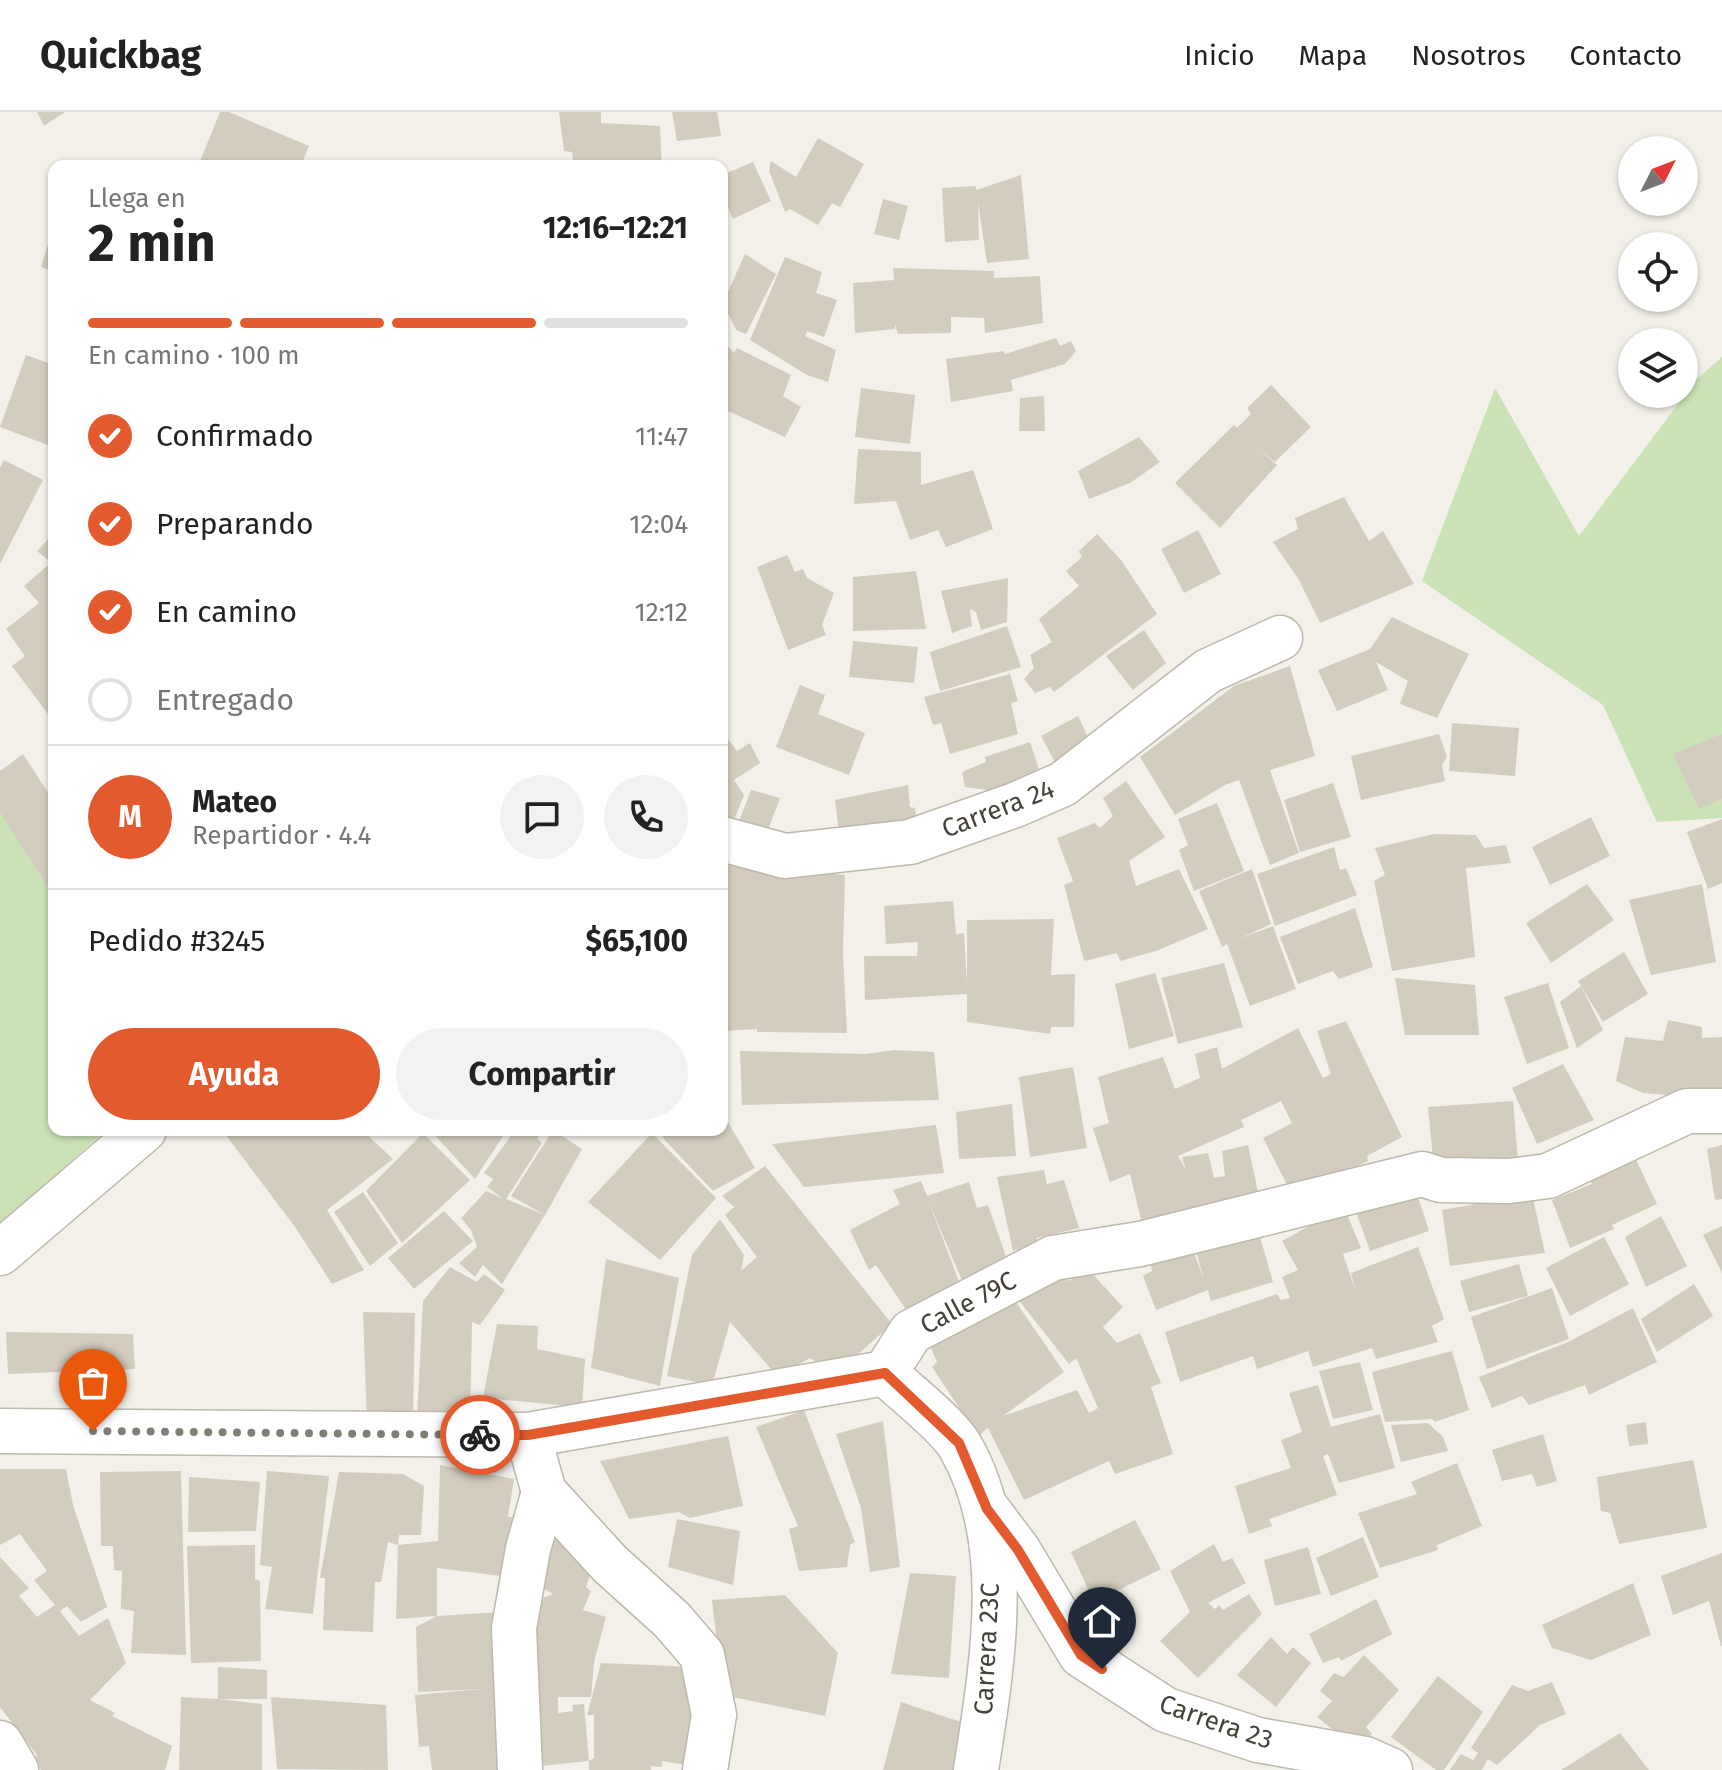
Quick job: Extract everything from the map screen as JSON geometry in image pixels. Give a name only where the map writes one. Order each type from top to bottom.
[{"type":"street","name":"Carrera 24","points":[[728,841],[785,856],[910,842],[1015,805],[1063,784],[1208,671],[1280,638]]},
{"type":"street","name":"Calle 79C","points":[[885,1373],[911,1332],[1053,1258],[1140,1244],[1422,1174],[1441,1180],[1509,1181],[1548,1176],[1687,1111],[1722,1111]]},
{"type":"street","points":[[0,1253],[137,1136]]},
{"type":"street","points":[[0,1431],[528,1435],[885,1373]]},
{"type":"street","name":"Carrera 23C","points":[[885,1373],[959,1443],[987,1509],[994,1604],[987,1697],[976,1770]]},
{"type":"street","points":[[528,1435],[544,1492],[610,1564],[672,1620],[702,1655],[714,1715],[705,1770]]},
{"type":"street","points":[[520,1770],[514,1628],[528,1549],[544,1492]]},
{"type":"street","name":"Carrera 23","points":[[987,1509],[1018,1550],[1081,1655],[1093,1663],[1166,1710],[1258,1740],[1365,1759],[1390,1770]]},
{"type":"street","points":[[0,1743],[16,1770]]},
{"type":"green space","points":[[1722,357],[1722,818],[1657,822],[1603,705],[1422,581],[1495,388],[1579,536],[1675,408],[1698,408],[1698,378]]},
{"type":"green space","points":[[0,806],[48,852],[48,1136],[99,1136],[0,1225]]},
{"type":"building","points":[[37,112],[65,112],[44,126]]},
{"type":"building","points":[[220,112],[229,112],[309,146],[303,160],[200,160]]},
{"type":"building","points":[[559,112],[601,112],[601,123],[660,126],[662,160],[573,160],[572,152],[564,151]]},
{"type":"building","points":[[672,112],[717,112],[721,136],[677,141]]},
{"type":"building","points":[[818,138],[864,164],[840,207],[832,203],[818,225],[790,209],[785,212],[769,171],[771,161],[796,177]]},
{"type":"building","points":[[753,162],[771,201],[733,219],[728,207],[728,172]]},
{"type":"building","points":[[1021,175],[1029,259],[987,263],[978,203],[979,240],[945,242],[942,188],[976,186],[976,190]]},
{"type":"building","points":[[883,199],[908,206],[899,240],[874,234]]},
{"type":"building","points":[[48,244],[48,270],[41,267]]},
{"type":"building","points":[[745,254],[776,274],[746,334],[736,330],[728,313],[728,292]]},
{"type":"building","points":[[785,257],[822,272],[816,293],[837,300],[824,337],[807,331],[805,336],[836,350],[828,382],[807,375],[750,340]]},
{"type":"building","points":[[893,268],[994,271],[994,278],[1040,276],[1043,323],[985,333],[984,318],[951,317],[951,333],[898,334],[895,324],[895,329],[855,333],[853,283],[894,280]]},
{"type":"building","points":[[1056,338],[1060,346],[1071,341],[1076,351],[1065,364],[1011,380],[1013,391],[951,402],[946,359],[1004,351],[1005,354]]},
{"type":"building","points":[[728,346],[734,353],[737,348],[791,375],[783,396],[801,407],[785,437],[728,411]]},
{"type":"building","points":[[26,355],[48,363],[48,445],[0,427]]},
{"type":"building","points":[[1271,385],[1311,427],[1275,462],[1258,448],[1277,465],[1220,528],[1175,483],[1234,425],[1237,428],[1251,414],[1247,408]]},
{"type":"building","points":[[861,388],[915,395],[910,444],[855,437]]},
{"type":"building","points":[[1044,396],[1045,431],[1019,431],[1020,398]]},
{"type":"building","points":[[1139,437],[1160,462],[1130,483],[1089,499],[1078,471]]},
{"type":"building","points":[[858,449],[921,452],[921,485],[973,470],[993,529],[946,547],[938,530],[910,540],[896,501],[854,504]]},
{"type":"building","points":[[4,460],[43,480],[0,564],[0,468]]},
{"type":"building","points":[[1344,497],[1369,541],[1383,531],[1414,584],[1320,623],[1299,580],[1273,542],[1298,529],[1295,518]]},
{"type":"building","points":[[1198,530],[1221,574],[1184,593],[1161,549]]},
{"type":"building","points":[[1097,534],[1121,560],[1157,614],[1054,692],[1050,687],[1035,693],[1024,679],[1034,668],[1030,655],[1052,642],[1039,619],[1079,586],[1066,571],[1082,557],[1079,551]]},
{"type":"building","points":[[48,539],[48,560],[37,551]]},
{"type":"building","points":[[787,555],[795,572],[803,569],[807,578],[834,593],[822,625],[826,635],[788,650],[757,567]]},
{"type":"building","points":[[48,567],[48,714],[12,666],[25,656],[6,629],[39,603],[24,586]]},
{"type":"building","points":[[916,571],[926,629],[853,631],[853,577]]},
{"type":"building","points":[[1008,578],[1007,622],[981,630],[976,612],[970,609],[972,626],[952,633],[941,591]]},
{"type":"building","points":[[1392,617],[1469,654],[1437,718],[1400,704],[1408,681],[1376,662],[1388,690],[1337,711],[1318,670],[1370,649]]},
{"type":"building","points":[[1007,626],[1021,667],[940,691],[930,652]]},
{"type":"building","points":[[1144,630],[1166,663],[1133,690],[1106,656]]},
{"type":"building","points":[[853,641],[918,647],[914,683],[849,677]]},
{"type":"building","points":[[1290,666],[1315,756],[1270,770],[1299,853],[1270,865],[1239,780],[1175,815],[1140,757],[1234,686]]},
{"type":"building","points":[[1010,674],[1018,701],[1011,703],[1018,734],[950,754],[941,723],[933,725],[924,697]]},
{"type":"building","points":[[800,685],[825,695],[818,714],[865,733],[849,775],[776,747]]},
{"type":"building","points":[[1078,716],[1094,750],[1058,768],[1041,736]]},
{"type":"building","points":[[1452,723],[1519,728],[1515,776],[1449,771]]},
{"type":"building","points":[[1439,734],[1447,757],[1442,765],[1445,781],[1361,800],[1351,756]]},
{"type":"building","points":[[1722,734],[1722,799],[1699,809],[1673,754]]},
{"type":"building","points":[[728,739],[737,751],[750,743],[760,763],[734,780],[744,795],[733,823],[728,827]]},
{"type":"building","points":[[1030,742],[1042,779],[994,791],[965,787],[962,772],[986,762],[985,757]]},
{"type":"building","points":[[23,754],[48,793],[48,888],[0,812],[0,771]]},
{"type":"building","points":[[1126,781],[1165,837],[1129,861],[1136,886],[1179,869],[1208,929],[1156,951],[1120,961],[1117,953],[1084,961],[1064,885],[1073,881],[1057,838],[1095,823],[1100,828],[1113,816],[1103,798]]},
{"type":"building","points":[[1333,783],[1351,837],[1300,852],[1284,800]]},
{"type":"building","points":[[908,785],[910,807],[915,808],[917,820],[840,840],[835,800]]},
{"type":"building","points":[[751,790],[780,798],[763,843],[734,834]]},
{"type":"building","points":[[1217,803],[1244,871],[1194,891],[1179,850],[1188,845],[1178,819]]},
{"type":"building","points":[[1591,817],[1610,856],[1550,885],[1532,847]]},
{"type":"building","points":[[1722,819],[1722,883],[1708,889],[1687,832]]},
{"type":"building","points":[[1434,834],[1476,835],[1484,848],[1506,845],[1511,863],[1466,868],[1475,957],[1392,971],[1374,881],[1385,875],[1375,848]]},
{"type":"building","points":[[1334,847],[1340,870],[1346,868],[1357,895],[1275,926],[1257,874]]},
{"type":"building","points":[[728,865],[845,875],[843,954],[847,1033],[757,1032],[757,1029],[728,1031]]},
{"type":"building","points":[[1252,869],[1271,924],[1241,938],[1273,926],[1296,989],[1250,1006],[1227,944],[1222,947],[1199,891]]},
{"type":"building","points":[[1587,884],[1614,920],[1551,963],[1526,923]]},
{"type":"building","points":[[1702,884],[1716,962],[1651,975],[1629,900]]},
{"type":"building","points":[[953,901],[956,934],[964,933],[967,983],[967,920],[1054,919],[1051,975],[1075,974],[1074,1027],[1051,1027],[1050,1034],[967,1022],[967,994],[865,1000],[864,956],[917,956],[918,942],[886,944],[884,906]]},
{"type":"building","points":[[1355,908],[1373,967],[1339,979],[1333,971],[1298,984],[1280,937]]},
{"type":"building","points":[[1624,952],[1648,994],[1603,1022],[1578,981]]},
{"type":"building","points":[[1224,963],[1243,1027],[1178,1044],[1161,978]]},
{"type":"building","points":[[1155,973],[1174,1036],[1129,1049],[1115,984]]},
{"type":"building","points":[[1395,978],[1475,985],[1479,1035],[1405,1035]]},
{"type":"building","points":[[1548,983],[1569,1048],[1527,1064],[1504,997]]},
{"type":"building","points":[[1581,986],[1603,1030],[1577,1048],[1560,1002]]},
{"type":"building","points":[[1668,1020],[1702,1027],[1702,1038],[1722,1037],[1722,1090],[1704,1098],[1643,1093],[1616,1081],[1625,1037],[1663,1041]]},
{"type":"building","points":[[1346,1021],[1402,1137],[1367,1156],[1368,1161],[1324,1182],[1320,1176],[1291,1192],[1263,1138],[1292,1123],[1281,1101],[1241,1120],[1244,1127],[1178,1156],[1186,1170],[1182,1157],[1208,1153],[1214,1178],[1225,1176],[1222,1151],[1248,1145],[1258,1192],[1142,1223],[1130,1174],[1110,1182],[1093,1128],[1109,1123],[1098,1077],[1163,1057],[1175,1089],[1200,1078],[1195,1054],[1217,1047],[1222,1069],[1298,1028],[1323,1078],[1331,1074],[1317,1031]]},
{"type":"building","points":[[894,1050],[934,1052],[939,1100],[742,1105],[740,1051],[866,1054]]},
{"type":"building","points":[[1563,1064],[1594,1120],[1537,1144],[1512,1088]]},
{"type":"building","points":[[1073,1067],[1087,1148],[1030,1157],[1019,1077]]},
{"type":"building","points":[[1513,1101],[1518,1160],[1434,1169],[1428,1107]]},
{"type":"building","points":[[1012,1104],[1016,1156],[959,1159],[956,1112]]},
{"type":"building","points":[[728,1122],[755,1168],[713,1191],[662,1137],[728,1136]]},
{"type":"building","points":[[936,1125],[944,1173],[804,1187],[772,1144]]},
{"type":"building","points":[[227,1136],[368,1136],[393,1159],[327,1210],[364,1270],[332,1284],[295,1227]]},
{"type":"building","points":[[420,1136],[426,1136],[470,1180],[402,1243],[366,1191]]},
{"type":"building","points":[[436,1136],[503,1136],[475,1179]]},
{"type":"building","points":[[511,1136],[539,1136],[542,1143],[506,1199],[545,1215],[502,1284],[483,1265],[475,1277],[459,1263],[477,1247],[471,1230],[461,1218],[486,1191],[504,1199],[487,1187],[493,1179],[484,1173]]},
{"type":"building","points":[[549,1136],[562,1136],[582,1149],[545,1215],[511,1196]]},
{"type":"building","points":[[649,1136],[655,1136],[716,1198],[660,1260],[588,1202]]},
{"type":"building","points":[[1722,1145],[1722,1199],[1715,1200],[1707,1149]]},
{"type":"building","points":[[1632,1151],[1657,1204],[1612,1225],[1614,1229],[1570,1248],[1552,1200],[1592,1184],[1586,1172]]},
{"type":"building","points":[[765,1166],[892,1324],[847,1364],[826,1367],[810,1358],[777,1376],[730,1322],[712,1385],[667,1376],[692,1255],[720,1219],[744,1255],[741,1271],[757,1257],[725,1215],[734,1207],[722,1196]]},
{"type":"building","points":[[1044,1170],[1047,1184],[1064,1180],[1079,1228],[1037,1238],[1037,1243],[1013,1251],[997,1177]]},
{"type":"building","points":[[921,1181],[927,1196],[969,1182],[977,1208],[988,1205],[1010,1268],[966,1290],[928,1200],[960,1284],[911,1317],[876,1265],[869,1270],[850,1230],[900,1204],[893,1190]]},
{"type":"building","points":[[1413,1181],[1429,1231],[1370,1251],[1353,1204]]},
{"type":"building","points":[[363,1192],[398,1243],[370,1266],[334,1212]]},
{"type":"building","points":[[1532,1194],[1545,1253],[1450,1266],[1442,1210]]},
{"type":"building","points":[[1344,1207],[1361,1248],[1343,1254],[1356,1292],[1351,1273],[1418,1247],[1444,1319],[1432,1326],[1438,1342],[1376,1359],[1372,1348],[1313,1367],[1308,1351],[1257,1369],[1253,1356],[1180,1382],[1165,1332],[1277,1294],[1281,1300],[1290,1298],[1282,1277],[1298,1270],[1282,1241]]},
{"type":"building","points":[[444,1211],[473,1241],[414,1289],[388,1258]]},
{"type":"building","points":[[1661,1216],[1687,1266],[1646,1287],[1625,1237]]},
{"type":"building","points":[[1722,1226],[1722,1273],[1703,1235]]},
{"type":"building","points":[[1258,1230],[1273,1282],[1211,1301],[1208,1290],[1156,1310],[1143,1276],[1152,1271],[1150,1260],[1191,1244],[1204,1280],[1196,1251]]},
{"type":"building","points":[[1604,1237],[1629,1284],[1570,1316],[1546,1268]]},
{"type":"building","points":[[606,1259],[679,1278],[660,1386],[591,1368]]},
{"type":"building","points":[[1519,1264],[1528,1296],[1469,1312],[1460,1281]]},
{"type":"building","points":[[450,1267],[477,1282],[484,1274],[505,1290],[480,1325],[472,1322],[470,1420],[417,1417],[423,1301]]},
{"type":"building","points":[[1052,1267],[1069,1281],[1087,1268],[1123,1307],[1103,1327],[1117,1343],[1140,1333],[1161,1383],[1151,1387],[1173,1454],[1115,1474],[1109,1461],[1024,1500],[988,1428],[978,1436],[932,1367],[937,1362],[931,1348],[1009,1292],[1064,1372],[1003,1416],[1077,1390],[1089,1413],[1098,1408],[1076,1358],[1069,1364],[1017,1298]]},
{"type":"building","points":[[1694,1284],[1713,1316],[1657,1352],[1641,1319]]},
{"type":"building","points":[[1552,1288],[1569,1339],[1487,1369],[1471,1317]]},
{"type":"building","points":[[1633,1308],[1657,1362],[1589,1395],[1585,1385],[1529,1405],[1522,1396],[1492,1408],[1479,1377],[1568,1342]]},
{"type":"building","points":[[363,1312],[415,1313],[413,1420],[367,1422]]},
{"type":"building","points":[[497,1324],[538,1326],[537,1349],[585,1359],[582,1407],[483,1398]]},
{"type":"building","points":[[6,1332],[133,1334],[135,1369],[8,1374]]},
{"type":"building","points":[[1452,1351],[1469,1410],[1435,1422],[1432,1419],[1385,1422],[1372,1372]]},
{"type":"building","points":[[1360,1362],[1373,1410],[1333,1419],[1319,1371]]},
{"type":"building","points":[[1318,1385],[1331,1427],[1380,1414],[1395,1468],[1339,1483],[1328,1454],[1323,1456],[1337,1495],[1269,1519],[1272,1526],[1249,1534],[1235,1486],[1291,1468],[1281,1440],[1302,1432],[1289,1393]]},
{"type":"building","points":[[804,1410],[855,1542],[850,1545],[847,1567],[799,1571],[789,1529],[798,1526],[756,1427]]},
{"type":"building","points":[[883,1421],[900,1567],[870,1572],[861,1508],[836,1434]]},
{"type":"building","points":[[1646,1422],[1648,1444],[1629,1446],[1626,1425]]},
{"type":"building","points":[[1428,1423],[1443,1437],[1448,1451],[1401,1462],[1391,1425]]},
{"type":"building","points":[[1543,1434],[1557,1481],[1537,1487],[1532,1474],[1502,1481],[1492,1450]]},
{"type":"building","points":[[728,1436],[743,1506],[690,1518],[679,1512],[629,1519],[600,1461]]},
{"type":"building","points":[[1693,1460],[1707,1528],[1619,1544],[1610,1513],[1601,1511],[1597,1477]]},
{"type":"building","points":[[1457,1463],[1482,1526],[1437,1545],[1438,1550],[1380,1568],[1358,1513],[1417,1494],[1411,1482]]},
{"type":"building","points":[[440,1465],[514,1479],[508,1517],[525,1516],[511,1577],[437,1568],[437,1616],[396,1619],[398,1545],[438,1541]]},
{"type":"building","points":[[0,1469],[66,1469],[73,1505],[107,1607],[81,1622],[67,1606],[60,1611],[79,1636],[108,1618],[126,1663],[90,1700],[115,1713],[112,1716],[172,1746],[165,1770],[41,1770],[33,1761],[37,1755],[0,1707],[0,1557],[29,1588],[19,1596],[37,1617],[55,1605],[34,1580],[47,1571],[20,1534],[0,1545]]},
{"type":"building","points":[[181,1471],[186,1655],[131,1653],[134,1611],[121,1609],[122,1571],[114,1570],[113,1546],[101,1546],[100,1472]]},
{"type":"building","points":[[267,1471],[329,1476],[313,1614],[265,1609],[272,1567],[260,1565]]},
{"type":"building","points":[[339,1472],[403,1474],[424,1486],[421,1535],[399,1535],[398,1545],[388,1542],[381,1582],[375,1582],[373,1632],[323,1630],[325,1578],[320,1578]]},
{"type":"building","points":[[189,1477],[260,1482],[256,1531],[188,1532]]},
{"type":"building","points":[[677,1519],[740,1531],[733,1585],[668,1567]]},
{"type":"building","points":[[1135,1520],[1161,1569],[1094,1602],[1071,1552]]},
{"type":"building","points":[[544,1528],[596,1558],[586,1587],[591,1591],[583,1610],[606,1617],[594,1662],[591,1697],[558,1697],[558,1713],[573,1711],[572,1705],[584,1704],[589,1761],[531,1767],[533,1602],[553,1594],[531,1581]]},
{"type":"building","points":[[1363,1537],[1379,1577],[1331,1596],[1316,1558]]},
{"type":"building","points":[[1214,1544],[1223,1562],[1232,1558],[1246,1583],[1208,1603],[1215,1609],[1219,1605],[1223,1610],[1249,1594],[1262,1614],[1198,1678],[1160,1641],[1190,1612],[1170,1571]]},
{"type":"building","points":[[255,1545],[255,1579],[260,1581],[261,1661],[191,1663],[187,1546]]},
{"type":"building","points":[[1308,1547],[1321,1594],[1275,1606],[1264,1560]]},
{"type":"building","points":[[1722,1553],[1721,1646],[1709,1601],[1673,1615],[1661,1576]]},
{"type":"building","points":[[910,1573],[956,1576],[949,1678],[891,1674]]},
{"type":"building","points":[[1633,1583],[1651,1635],[1591,1660],[1552,1648],[1542,1625]]},
{"type":"building","points":[[785,1595],[838,1653],[825,1716],[723,1695],[712,1600]]},
{"type":"building","points":[[1376,1599],[1392,1634],[1341,1661],[1339,1657],[1323,1663],[1309,1634]]},
{"type":"building","points":[[502,1612],[509,1770],[432,1770],[429,1746],[419,1747],[415,1695],[482,1689],[418,1692],[416,1627],[437,1616]]},
{"type":"building","points":[[1271,1637],[1287,1654],[1293,1647],[1311,1663],[1276,1707],[1237,1675]]},
{"type":"building","points":[[1364,1655],[1399,1690],[1366,1727],[1372,1734],[1358,1750],[1317,1717],[1332,1701],[1320,1691],[1334,1673],[1344,1677]]},
{"type":"building","points":[[601,1663],[696,1667],[687,1765],[662,1761],[662,1767],[651,1766],[651,1770],[589,1770],[589,1761],[594,1758],[594,1715],[587,1715]]},
{"type":"building","points":[[218,1667],[267,1670],[267,1699],[218,1699]]},
{"type":"building","points":[[1438,1676],[1483,1712],[1444,1770],[1436,1770],[1391,1737]]},
{"type":"building","points":[[1552,1682],[1566,1714],[1540,1725],[1497,1765],[1488,1759],[1482,1770],[1450,1770],[1461,1754],[1473,1760],[1478,1753],[1471,1748],[1512,1685],[1528,1691]]},
{"type":"building","points":[[181,1697],[262,1704],[262,1770],[179,1770]]},
{"type":"building","points":[[271,1697],[386,1705],[388,1770],[277,1769]]},
{"type":"building","points":[[901,1702],[970,1725],[958,1770],[883,1770]]},
{"type":"building","points":[[1620,1733],[1649,1770],[1561,1770]]},
{"type":"way so far","points":[[93,1431],[480,1435]]},
{"type":"route","points":[[480,1435],[528,1435],[885,1373],[959,1443],[987,1509],[1018,1550],[1081,1655],[1102,1669]]}]
